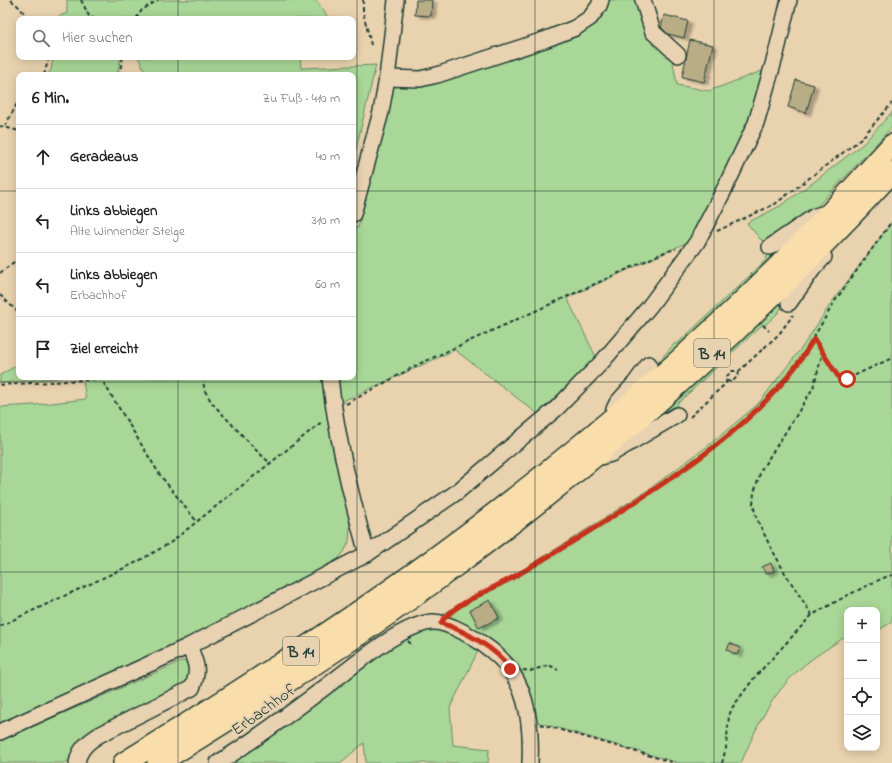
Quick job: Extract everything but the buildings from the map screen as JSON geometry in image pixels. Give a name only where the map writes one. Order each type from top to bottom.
[{"type":"highway","name":"B 14","points":[[124,763],[279,665],[362,610],[431,561],[529,487],[607,422],[705,336],[764,280],[832,211],[892,145]]},
{"type":"highway","name":"B 14","points":[[158,763],[286,682],[420,592],[496,536],[590,460],[664,397],[718,348],[779,290],[892,172]]},
{"type":"street","points":[[356,203],[375,133],[387,78],[396,0]]},
{"type":"street","points":[[387,78],[420,79],[437,75],[544,40],[575,28],[590,18],[599,6],[601,0]]},
{"type":"street","points":[[643,0],[653,32],[678,55]]},
{"type":"street","points":[[0,732],[189,646],[367,554],[457,492],[557,408],[602,362],[649,306],[698,242],[756,123],[776,54],[789,0]]},
{"type":"street","points":[[770,247],[815,216],[832,211]]},
{"type":"street","points":[[790,308],[809,275],[824,256],[829,239]]},
{"type":"street","points":[[607,422],[617,403],[635,383],[649,364]]},
{"type":"street","points":[[330,380],[352,501],[367,554]]},
{"type":"street","points":[[590,460],[611,454],[683,416]]},
{"type":"street","name":"Erbachhof","points":[[218,763],[252,741],[392,638],[422,624],[434,622],[452,627],[482,643],[507,664],[519,686],[527,707],[530,720],[530,763]]},
{"type":"street","points":[[77,763],[80,752],[99,734],[192,688],[196,679],[197,667],[189,646]]},
{"type":"path","points":[[11,0],[27,16]]},
{"type":"path","points":[[81,0],[89,16]]},
{"type":"path","points":[[138,16],[142,10],[158,0]]},
{"type":"path","points":[[363,0],[363,12],[371,45]]},
{"type":"path","points":[[45,72],[48,60]]},
{"type":"path","points":[[119,72],[122,60]]},
{"type":"path","points":[[0,626],[135,563],[170,543],[346,403],[419,364],[665,252],[698,242],[775,204],[861,139],[892,103]]},
{"type":"path","points":[[5,126],[16,106]]},
{"type":"path","points":[[0,126],[16,130]]},
{"type":"path","points":[[441,623],[445,616],[462,605],[517,576],[650,492],[724,440],[769,397],[799,362],[814,339],[835,301],[892,221]]},
{"type":"path","points":[[0,273],[16,260]]},
{"type":"path","points":[[0,295],[16,310]]},
{"type":"path","points":[[726,381],[732,382],[738,376],[739,371],[779,334],[794,314],[790,308]]},
{"type":"path","points":[[814,339],[839,378],[844,380],[892,358]]},
{"type":"path","points":[[812,615],[785,573],[768,542],[756,517],[753,504],[754,493],[761,470],[812,388],[823,352]]},
{"type":"path","points":[[683,416],[726,384],[727,376],[732,371],[739,371]]},
{"type":"path","points":[[0,385],[72,380]]},
{"type":"path","points":[[102,380],[160,475],[197,522]]},
{"type":"path","points":[[203,380],[205,391],[212,403],[271,464]]},
{"type":"path","points":[[722,763],[726,748],[729,716],[732,708],[754,678],[812,615],[848,595],[892,575]]},
{"type":"path","points":[[510,669],[530,671],[549,665],[558,670]]},
{"type":"path","points":[[530,720],[675,763]]},
{"type":"green space","points":[[67,0],[314,0],[317,1],[327,16],[60,16],[67,13]]},
{"type":"green space","points":[[606,0],[638,0],[652,39],[673,62],[677,85],[709,91],[767,69],[751,127],[718,194],[688,242],[567,298],[596,357],[538,414],[455,350],[345,400],[331,424],[350,525],[349,542],[344,552],[337,560],[280,592],[186,640],[0,726],[0,407],[86,399],[83,382],[85,380],[356,380],[356,228],[358,228],[391,86],[416,86],[530,51]]},
{"type":"green space","points":[[53,60],[120,60],[118,72],[49,72]]},
{"type":"green space","points":[[140,60],[300,60],[301,68],[376,65],[356,148],[356,72],[146,72]]},
{"type":"green space","points":[[892,112],[892,127],[813,211],[769,242],[761,240],[747,223],[780,206],[815,181],[864,143]]},
{"type":"green space","points":[[892,222],[892,622],[880,629],[880,607],[844,607],[844,639],[843,638],[811,660],[790,678],[765,712],[741,763],[679,763],[530,720],[527,707],[482,643],[450,708],[453,745],[489,749],[488,763],[366,763],[364,743],[340,763],[225,763],[392,642],[522,571],[648,490],[709,445],[758,404],[803,346],[832,302]]},
{"type":"green space","points":[[785,242],[780,250],[714,316],[646,376],[675,343],[677,344],[767,259],[766,257]]},
{"type":"green space","points":[[797,287],[777,314],[765,325],[763,324],[720,364],[717,362],[716,363],[718,366],[677,404],[678,406],[668,415],[644,427]]},
{"type":"green space","points":[[16,366],[16,380],[34,380],[0,383],[0,375]]},
{"type":"green space","points":[[182,661],[191,663],[191,678],[184,686],[65,763],[0,763],[0,741]]},
{"type":"route","points":[[510,669],[507,664],[482,643],[452,627],[441,623],[445,616],[462,605],[517,576],[591,531],[724,440],[769,397],[799,362],[814,339],[839,378],[844,380],[847,379]]}]
